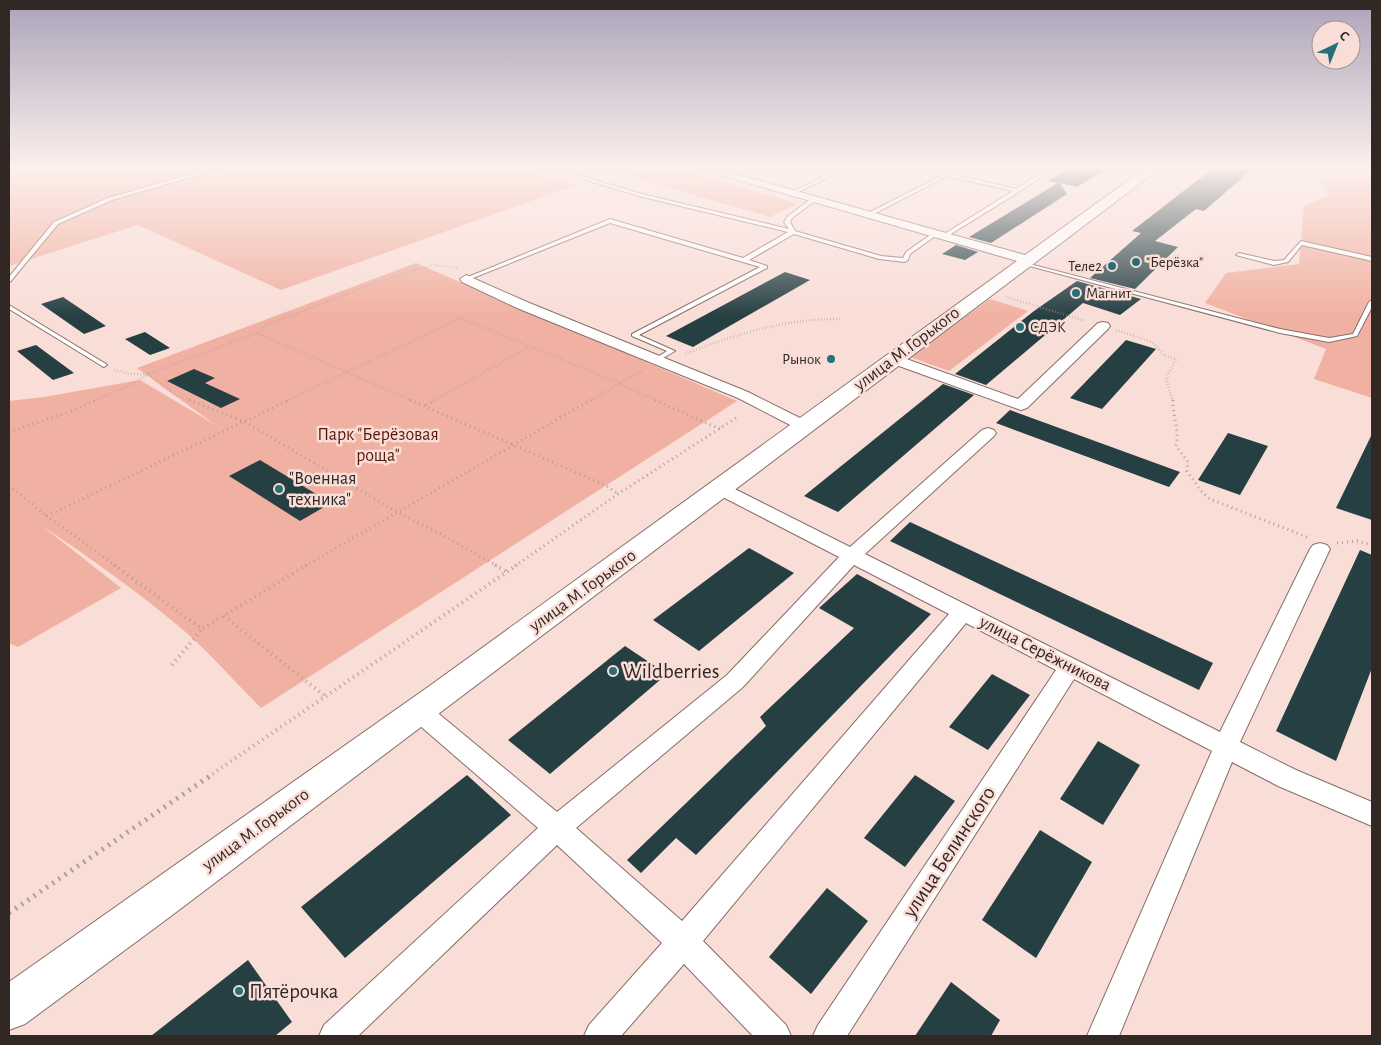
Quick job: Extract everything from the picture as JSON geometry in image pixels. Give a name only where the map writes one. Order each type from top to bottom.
[{"type":"main road","name":"улица М.Горького","points":[[9,1008],[114,934],[419,711],[1086,218]]},
{"type":"street","points":[[878,218],[1026,261]]},
{"type":"street","points":[[466,279],[522,305],[743,395],[804,426]]},
{"type":"street","points":[[893,359],[1021,405],[1104,326]]},
{"type":"street","points":[[335,1036],[558,828],[735,681],[851,556],[988,433]]},
{"type":"street","name":"улица Серёжникова","points":[[721,489],[1287,778],[1372,814]]},
{"type":"street","points":[[1103,1036],[1226,746],[1322,544]]},
{"type":"street","points":[[600,1036],[683,942],[963,612]]},
{"type":"street","name":"улица Белинского","points":[[829,1036],[1070,667]]},
{"type":"street","points":[[419,711],[558,828],[683,942],[775,1036]]},
{"type":"lane","points":[[9,280],[56,223],[68,218]]},
{"type":"lane","points":[[733,218],[793,232],[881,258],[906,260],[908,253],[970,218]]},
{"type":"lane","points":[[790,218],[787,222],[793,232]]},
{"type":"lane","points":[[466,279],[610,221],[765,267],[634,335],[672,351],[663,361]]},
{"type":"lane","points":[[744,260],[793,232]]},
{"type":"lane","points":[[1240,255],[1274,262],[1286,261],[1301,243],[1372,259]]},
{"type":"lane","points":[[1026,261],[1280,332],[1329,340],[1355,335],[1372,302]]},
{"type":"lane","points":[[9,307],[104,365]]},
{"type":"path","points":[[9,432],[69,412],[132,384],[148,374],[257,333],[267,325],[377,282],[434,266],[488,270]]},
{"type":"path","points":[[987,290],[1152,342],[1164,355],[1176,359],[1166,379],[1173,399],[1172,410],[1178,439],[1176,446],[1188,462],[1187,471],[1201,491],[1210,499],[1322,544],[1357,541],[1372,545]]},
{"type":"path","points":[[47,516],[460,318],[620,383],[720,429]]},
{"type":"path","points":[[172,664],[202,629],[512,444],[652,365],[778,324],[842,318]]},
{"type":"path","points":[[257,333],[426,405],[605,485],[618,494]]},
{"type":"path","points":[[426,405],[530,347]]},
{"type":"path","points":[[104,365],[117,372],[148,374],[174,394],[243,422],[397,512],[439,533],[507,572]]},
{"type":"path","points":[[9,913],[618,494],[739,416]]},
{"type":"path","points":[[9,485],[47,516],[202,629]]},
{"type":"path","points":[[224,616],[326,696]]},
{"type":"green space","points":[[9,218],[484,218],[281,290],[138,225],[9,266]]},
{"type":"green space","points":[[1303,218],[1372,218],[1372,398],[1314,379],[1326,349],[1205,303],[1226,273],[1299,264]]},
{"type":"green space","name":"Парк \"Берёзовая роща\"","points":[[416,263],[737,401],[261,708],[182,629],[113,575],[41,525],[121,588],[18,647],[9,643],[9,401],[44,397],[140,380],[214,424],[137,368]]},
{"type":"green space","points":[[990,299],[1028,311],[949,371],[910,357]]},
{"type":"building","points":[[1001,218],[1030,218],[991,243],[969,237]]},
{"type":"building","name":"\"Берёзка\"","points":[[1149,218],[1185,218],[1155,241],[1178,247],[1135,289],[1090,278],[1141,233],[1132,231]]},
{"type":"building","points":[[956,245],[978,252],[965,260],[942,254]]},
{"type":"building","points":[[785,272],[810,280],[693,347],[666,336]]},
{"type":"building","points":[[1077,281],[1141,299],[1120,315],[1083,303],[986,385],[955,374],[1034,311]]},
{"type":"building","points":[[63,297],[106,326],[84,334],[41,304]]},
{"type":"building","points":[[145,332],[170,348],[150,355],[125,339]]},
{"type":"building","points":[[1126,340],[1156,349],[1102,409],[1070,398]]},
{"type":"building","points":[[36,345],[74,373],[53,380],[17,351]]},
{"type":"building","points":[[194,369],[215,378],[205,383],[240,399],[221,408],[167,381]]},
{"type":"building","points":[[943,384],[974,395],[838,512],[804,496]]},
{"type":"building","points":[[1010,410],[1180,472],[1169,487],[996,423]]},
{"type":"building","points":[[1228,433],[1268,446],[1240,495],[1198,480]]},
{"type":"building","points":[[1372,434],[1372,520],[1336,508]]},
{"type":"building","name":"\"Военная техника\"","points":[[260,460],[331,503],[300,521],[229,476]]},
{"type":"building","points":[[910,522],[1213,663],[1199,690],[890,541]]},
{"type":"building","points":[[749,548],[794,573],[699,651],[653,620]]},
{"type":"building","points":[[1360,550],[1372,555],[1372,668],[1336,761],[1276,731]]},
{"type":"building","points":[[857,574],[931,614],[696,855],[676,838],[641,873],[627,860],[766,726],[760,717],[854,628],[819,608]]},
{"type":"building","points":[[625,646],[667,674],[550,774],[508,740]]},
{"type":"building","points":[[992,674],[1030,695],[988,750],[949,727]]},
{"type":"building","points":[[1098,741],[1140,765],[1103,825],[1060,799]]},
{"type":"building","points":[[467,775],[511,815],[345,958],[301,907]]},
{"type":"building","points":[[915,775],[955,801],[905,867],[864,838]]},
{"type":"building","points":[[1040,830],[1092,862],[1036,958],[982,920]]},
{"type":"building","points":[[827,888],[868,921],[811,994],[769,957]]},
{"type":"building","name":"Пятёрочка","points":[[248,960],[292,1022],[275,1036],[151,1036]]},
{"type":"building","points":[[951,982],[1000,1020],[991,1036],[915,1036]]},
{"type":"place","name":"\"Берёзка\"","points":[[1136,262]]},
{"type":"place","name":"Теле2","points":[[1112,266]]},
{"type":"place","name":"Магнит","points":[[1076,293]]},
{"type":"place","name":"СДЭК","points":[[1020,327]]},
{"type":"place","name":"Рынок","points":[[831,359]]},
{"type":"place","name":"\"Военная техника\"","points":[[279,489]]},
{"type":"place","name":"Wildberries","points":[[613,671]]},
{"type":"place","name":"Пятёрочка","points":[[239,991]]}]
